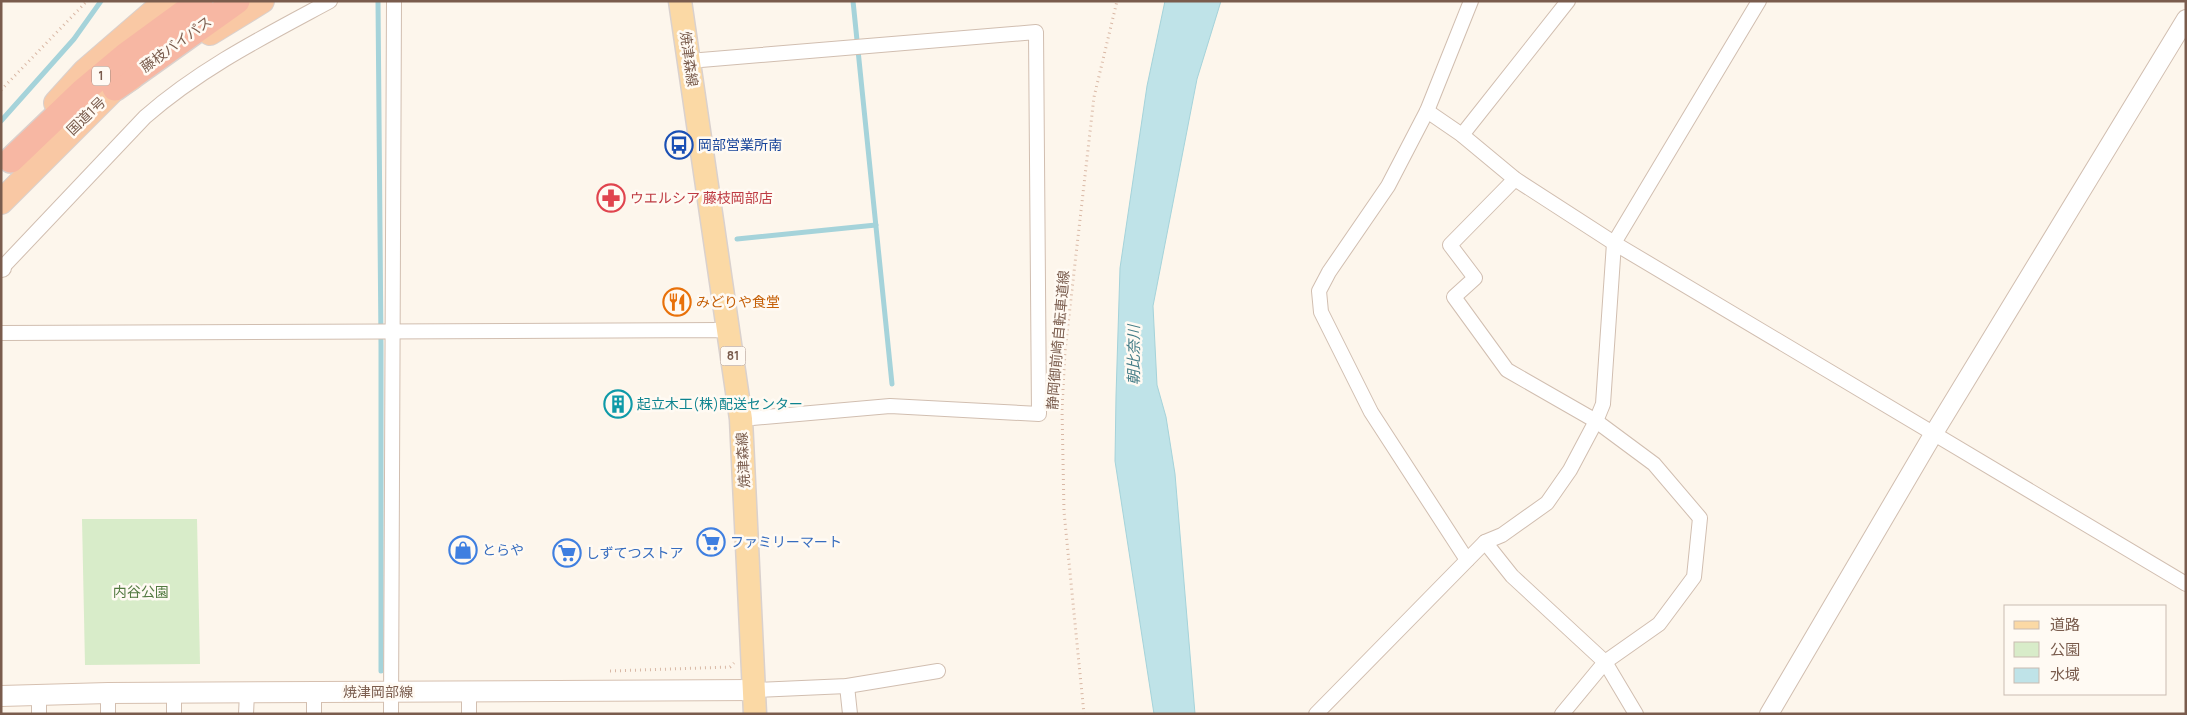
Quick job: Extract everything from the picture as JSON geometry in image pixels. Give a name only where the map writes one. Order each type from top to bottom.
[{"type":"highway","name":"国道1号","points":[[6,165],[85,71],[166,1]]},
{"type":"highway","name":"藤枝バイパス","points":[[6,165],[83,91],[126,55],[200,1]]},
{"type":"highway","name":"藤枝バイパス","points":[[115,88],[236,1]]},
{"type":"highway","name":"国道1号","points":[[4,199],[115,88],[262,1]]},
{"type":"main road","name":"焼津森線","points":[[680,1],[741,420],[754,714]]},
{"type":"main road","name":"焼津岡部線","points":[[1,696],[39,704],[108,694],[754,690]]},
{"type":"street","points":[[2,268],[145,117],[171,94],[200,73],[255,40],[330,1]]},
{"type":"street","points":[[391,714],[394,1]]},
{"type":"street","points":[[1467,560],[1371,412],[1321,312],[1319,291],[1329,272],[1388,186],[1427,111],[1471,1]]},
{"type":"street","points":[[1462,135],[1568,1]]},
{"type":"street","points":[[1316,714],[1485,542],[1502,535],[1547,503],[1570,470],[1603,404],[1614,243],[1759,1]]},
{"type":"street","points":[[1769,714],[1934,433],[2186,19]]},
{"type":"street","points":[[689,61],[1036,32],[1038,414],[890,406],[741,420]]},
{"type":"street","points":[[1427,111],[1462,135],[1515,180],[1614,243],[2186,584]]},
{"type":"street","points":[[1515,180],[1450,246],[1475,278],[1454,296],[1508,370],[1596,421],[1654,464],[1700,518],[1694,577],[1659,624],[1606,662],[1562,714]]},
{"type":"street","points":[[1,333],[722,330],[730,335]]},
{"type":"street","points":[[1485,542],[1512,576],[1606,662],[1636,714]]},
{"type":"street","points":[[754,690],[847,686],[938,671]]},
{"type":"street","points":[[847,686],[850,714]]},
{"type":"street","points":[[469,691],[469,714]]},
{"type":"street","points":[[314,692],[314,714]]},
{"type":"street","points":[[246,714],[247,693]]},
{"type":"street","points":[[108,694],[108,714]]},
{"type":"street","points":[[174,694],[174,714]]},
{"type":"path","points":[[1,90],[87,1]]},
{"type":"path","name":"静岡御前崎自転車道線","points":[[1084,714],[1064,512],[1062,409],[1065,351],[1094,97],[1117,1]]},
{"type":"green space","name":"内谷公園","points":[[82,519],[197,519],[200,664],[85,665]]},
{"type":"water","name":"朝比奈川","points":[[1165,1],[1221,1],[1197,79],[1153,306],[1157,385],[1166,417],[1175,474],[1195,714],[1154,714],[1115,461],[1120,268],[1147,86]]},
{"type":"waterway","points":[[1,121],[74,39],[101,1]]},
{"type":"waterway","points":[[378,1],[381,671]]},
{"type":"waterway","points":[[853,1],[892,384]]},
{"type":"waterway","points":[[737,239],[876,225]]},
{"type":"place","name":"岡部営業所南","points":[[679,145]]},
{"type":"place","name":"ウエルシア 藤枝岡部店","points":[[611,198]]},
{"type":"place","name":"みどりや食堂","points":[[677,302]]},
{"type":"place","name":"起立木工(株)配送センター","points":[[618,404]]},
{"type":"place","name":"ファミリーマート","points":[[711,542]]},
{"type":"place","name":"とらや","points":[[463,550]]},
{"type":"place","name":"しずてつストア","points":[[567,553]]}]
